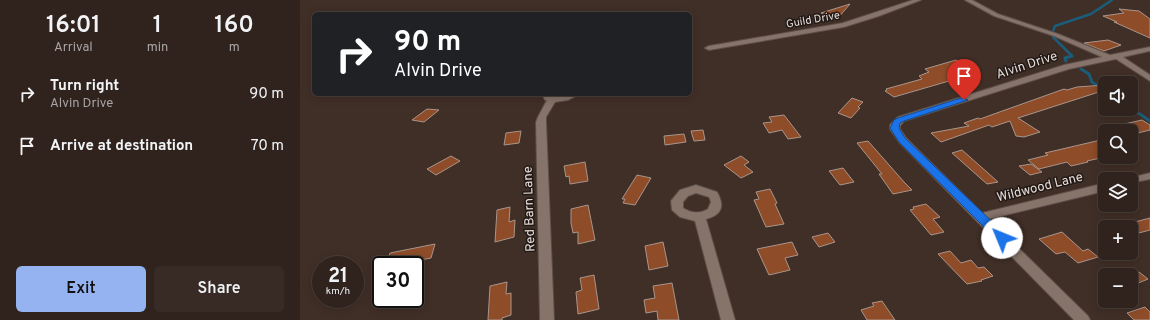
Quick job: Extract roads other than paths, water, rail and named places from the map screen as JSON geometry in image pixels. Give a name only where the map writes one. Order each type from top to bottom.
[{"type":"street","name":"Guild Drive","points":[[709,48],[844,25],[918,0]]},
{"type":"street","points":[[968,0],[991,13],[1125,60],[1150,79]]},
{"type":"street","points":[[1114,57],[1150,49]]},
{"type":"street","name":"Alvin Drive","points":[[1083,320],[982,217],[902,140],[894,128],[897,122],[908,117],[1019,83],[1062,68],[1114,57]]},
{"type":"street","name":"Red Barn Lane","points":[[547,320],[541,122],[549,97],[562,99],[570,96]]},
{"type":"street","points":[[1138,179],[1150,176]]},
{"type":"street","name":"Wildwood Lane","points":[[982,217],[1098,189]]},
{"type":"street","points":[[700,218],[728,320]]},
{"type":"waterway","points":[[1053,31],[1055,26],[1091,14],[1112,0]]},
{"type":"waterway","points":[[1053,37],[1072,56],[1065,58],[1066,61]]},
{"type":"waterway","points":[[1081,69],[1089,74],[1092,82],[1098,86]]},
{"type":"waterway","points":[[1138,113],[1150,121]]}]
